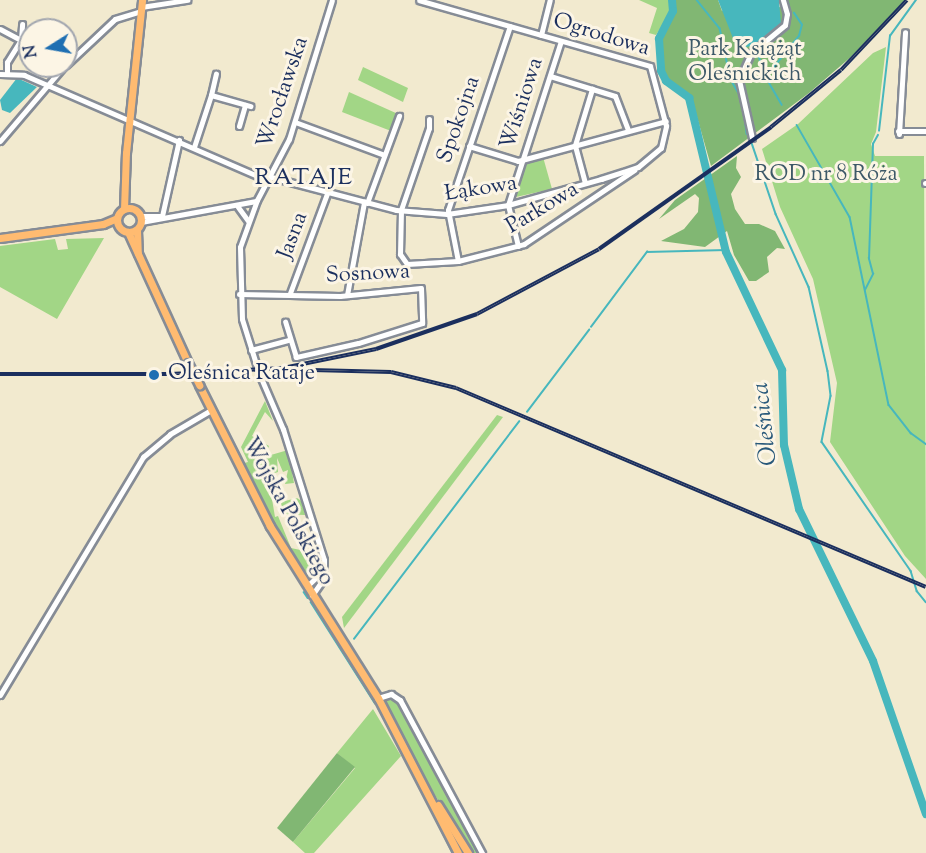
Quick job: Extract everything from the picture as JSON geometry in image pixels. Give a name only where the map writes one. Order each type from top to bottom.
[{"type":"main road","points":[[118,222],[128,232],[137,230],[141,219],[128,209],[125,186],[129,120],[142,6]]},
{"type":"main road","points":[[0,238],[118,222],[128,209]]},
{"type":"main road","name":"Wojska Polskiego","points":[[137,230],[139,258]]},
{"type":"main road","name":"Wojska Polskiego","points":[[128,232],[188,363],[256,501],[312,595],[378,698],[419,775]]},
{"type":"main road","points":[[419,775],[458,853]]},
{"type":"main road","points":[[419,775],[468,853]]},
{"type":"street","points":[[78,53],[115,19],[142,6],[187,0]]},
{"type":"street","name":"Wrocławska","points":[[257,367],[239,294],[238,254],[257,200],[270,179],[295,122],[332,0]]},
{"type":"street","name":"Ogrodowa","points":[[419,0],[650,66],[666,121]]},
{"type":"street","points":[[541,35],[550,0]]},
{"type":"street","points":[[752,138],[739,80],[751,53],[785,25],[783,0]]},
{"type":"street","name":"Spokojna","points":[[447,214],[510,26]]},
{"type":"street","points":[[0,29],[18,38]]},
{"type":"street","points":[[905,32],[898,132],[926,131]]},
{"type":"street","name":"Wiśniowa","points":[[508,205],[561,41]]},
{"type":"street","points":[[0,74],[7,72],[8,61],[18,45]]},
{"type":"street","name":"Łąkowa","points":[[7,72],[24,75],[270,179],[401,210],[447,214],[508,205],[638,167],[661,148],[666,138],[666,121]]},
{"type":"street","points":[[194,147],[216,74]]},
{"type":"street","points":[[550,76],[618,99],[628,130]]},
{"type":"street","points":[[0,141],[53,78]]},
{"type":"street","points":[[585,183],[575,145],[592,89]]},
{"type":"street","points":[[211,95],[248,106],[239,126]]},
{"type":"street","points":[[347,295],[366,202],[399,116]]},
{"type":"street","points":[[401,210],[429,128],[429,119]]},
{"type":"street","points":[[469,146],[522,160],[666,121]]},
{"type":"street","points":[[295,122],[384,155]]},
{"type":"street","points":[[161,216],[179,140]]},
{"type":"street","name":"Parkowa","points":[[401,210],[400,254],[404,262],[412,265],[458,261],[519,246],[638,167]]},
{"type":"street","points":[[601,179],[605,190]]},
{"type":"street","name":"Jasna","points":[[290,293],[328,191]]},
{"type":"street","points":[[141,219],[238,207],[257,200]]},
{"type":"street","points":[[508,205],[519,246]]},
{"type":"street","points":[[238,207],[248,221]]},
{"type":"street","points":[[447,214],[458,261]]},
{"type":"street","name":"Sosnowa","points":[[239,294],[347,295],[419,287],[423,321],[358,343],[298,357],[292,354],[289,340]]},
{"type":"street","points":[[251,350],[289,340],[285,322]]},
{"type":"street","points":[[261,378],[288,443],[325,567],[321,584],[312,595]]},
{"type":"street","points":[[0,695],[143,457],[170,434],[211,410]]},
{"type":"street","points":[[307,586],[325,567]]},
{"type":"street","points":[[378,698],[391,694],[400,699],[482,853]]},
{"type":"green space","points":[[639,0],[669,0],[669,15],[656,35],[649,33],[657,8]]},
{"type":"green space","name":"Park Książąt Oleśnickich","points":[[676,0],[718,0],[722,11],[782,7],[779,0],[905,0],[852,56],[809,93],[711,166],[691,96],[666,78],[660,61],[659,47]]},
{"type":"green space","name":"ROD nr 8 Róża","points":[[886,47],[876,132],[871,144],[875,156],[924,156],[926,579],[905,556],[830,442],[837,383],[813,279],[780,207],[762,149],[798,124],[873,53]]},
{"type":"green space","points":[[363,67],[408,88],[403,102],[358,80]]},
{"type":"green space","points":[[349,92],[398,114],[391,131],[342,112]]},
{"type":"green space","points":[[737,156],[736,168],[741,177],[731,194],[735,209],[745,224],[759,224],[775,231],[785,249],[777,248],[767,257],[769,272],[756,281],[749,281],[734,255],[727,231],[705,247],[661,241],[684,229],[698,212],[699,198],[695,194],[659,219],[675,200]]},
{"type":"green space","points":[[543,157],[552,189],[516,197],[524,164]]},
{"type":"green space","points":[[104,238],[57,319],[0,287],[0,246],[55,239],[58,250],[68,249],[66,239]]},
{"type":"green space","points":[[265,401],[273,421],[265,412],[252,436],[269,446],[264,457],[288,450],[294,483],[285,484],[288,470],[283,472],[277,458],[278,472],[263,477],[271,493],[275,517],[278,516],[291,548],[319,554],[322,568],[312,578],[304,574],[241,464],[248,462],[241,447]]},
{"type":"green space","points":[[497,415],[503,417],[344,628],[342,617]]},
{"type":"green space","points":[[297,498],[303,502],[305,515],[282,514],[281,502]]},
{"type":"green space","points":[[392,696],[398,700],[480,853],[471,853],[423,776],[384,702],[383,698]]},
{"type":"green space","points":[[373,709],[401,756],[314,853],[305,853],[293,842],[355,768],[337,753]]},
{"type":"green space","points":[[337,753],[355,767],[293,842],[277,828]]},
{"type":"water","points":[[718,0],[779,0],[781,25],[756,45],[741,48],[736,46]]},
{"type":"water","points":[[17,78],[37,87],[10,113],[2,110],[0,100]]},
{"type":"waterway","name":"Oleśnica","points":[[672,0],[673,11],[659,39],[661,71],[666,81],[689,98],[726,252],[782,370],[784,445],[799,509],[873,661],[926,814]]},
{"type":"waterway","points":[[697,0],[720,28],[731,80]]},
{"type":"waterway","points":[[787,0],[789,4]]},
{"type":"waterway","points":[[879,131],[890,36],[916,0]]},
{"type":"waterway","points":[[766,77],[799,36],[802,25],[794,13]]},
{"type":"waterway","points":[[758,53],[766,77],[782,105]]},
{"type":"waterway","points":[[733,83],[740,95]]},
{"type":"waterway","points":[[745,117],[747,134]]},
{"type":"waterway","points":[[797,125],[850,217],[889,405],[911,433],[926,444]]},
{"type":"waterway","points":[[865,290],[873,274],[869,259],[873,144],[878,135]]},
{"type":"waterway","points":[[752,143],[776,214],[809,287],[828,371],[831,396],[822,442],[911,571],[917,591],[926,602]]},
{"type":"waterway","points":[[591,327],[647,252],[726,250]]},
{"type":"waterway","points":[[527,412],[589,330]]},
{"type":"waterway","points":[[354,639],[519,422]]},
{"type":"waterway","points":[[304,592],[308,598]]},
{"type":"waterway","points":[[311,602],[375,703]]},
{"type":"waterway","points":[[379,709],[392,732]]},
{"type":"waterway","points":[[404,755],[453,853]]},
{"type":"waterway","points":[[436,772],[478,853]]},
{"type":"railway","points":[[0,374],[171,374],[283,368],[376,349],[477,314],[599,249],[771,127],[841,70],[907,0]]},
{"type":"railway","points":[[312,370],[391,372],[456,388],[926,587]]},
{"type":"place","name":"Oleśnica Rataje","points":[[154,375]]},
{"type":"district","name":"RATAJE","points":[[304,179]]}]
